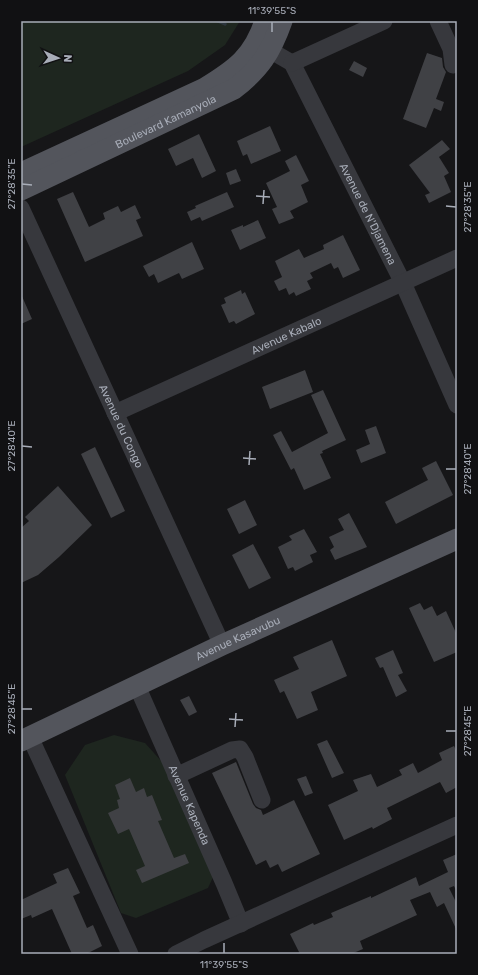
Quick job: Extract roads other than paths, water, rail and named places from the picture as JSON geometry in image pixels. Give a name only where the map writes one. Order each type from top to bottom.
[{"type":"main road","name":"Boulevard Kamanyola","points":[[21,190],[223,96],[234,89],[252,75],[265,60],[263,46],[265,21]]},
{"type":"main road","name":"Boulevard Kamanyola","points":[[21,173],[205,88],[237,67],[263,46],[282,21]]},
{"type":"main road","name":"Avenue Kasavubu","points":[[26,739],[222,645],[457,539]]},
{"type":"street","points":[[263,46],[292,62],[384,21]]},
{"type":"street","points":[[446,26],[453,65]]},
{"type":"street","name":"Avenue de N'Djamena","points":[[292,62],[403,283],[457,405]]},
{"type":"street","name":"Avenue du Congo","points":[[21,208],[222,645]]},
{"type":"street","name":"Avenue Kabalo","points":[[115,413],[457,258]]},
{"type":"street","name":"Avenue Kapenda","points":[[137,686],[241,924]]},
{"type":"street","points":[[26,739],[130,954]]},
{"type":"street","points":[[176,776],[232,750],[240,749],[245,757],[262,800]]},
{"type":"street","points":[[184,952],[204,940],[457,825]]},
{"type":"waterway","points":[[218,21],[225,24]]}]
